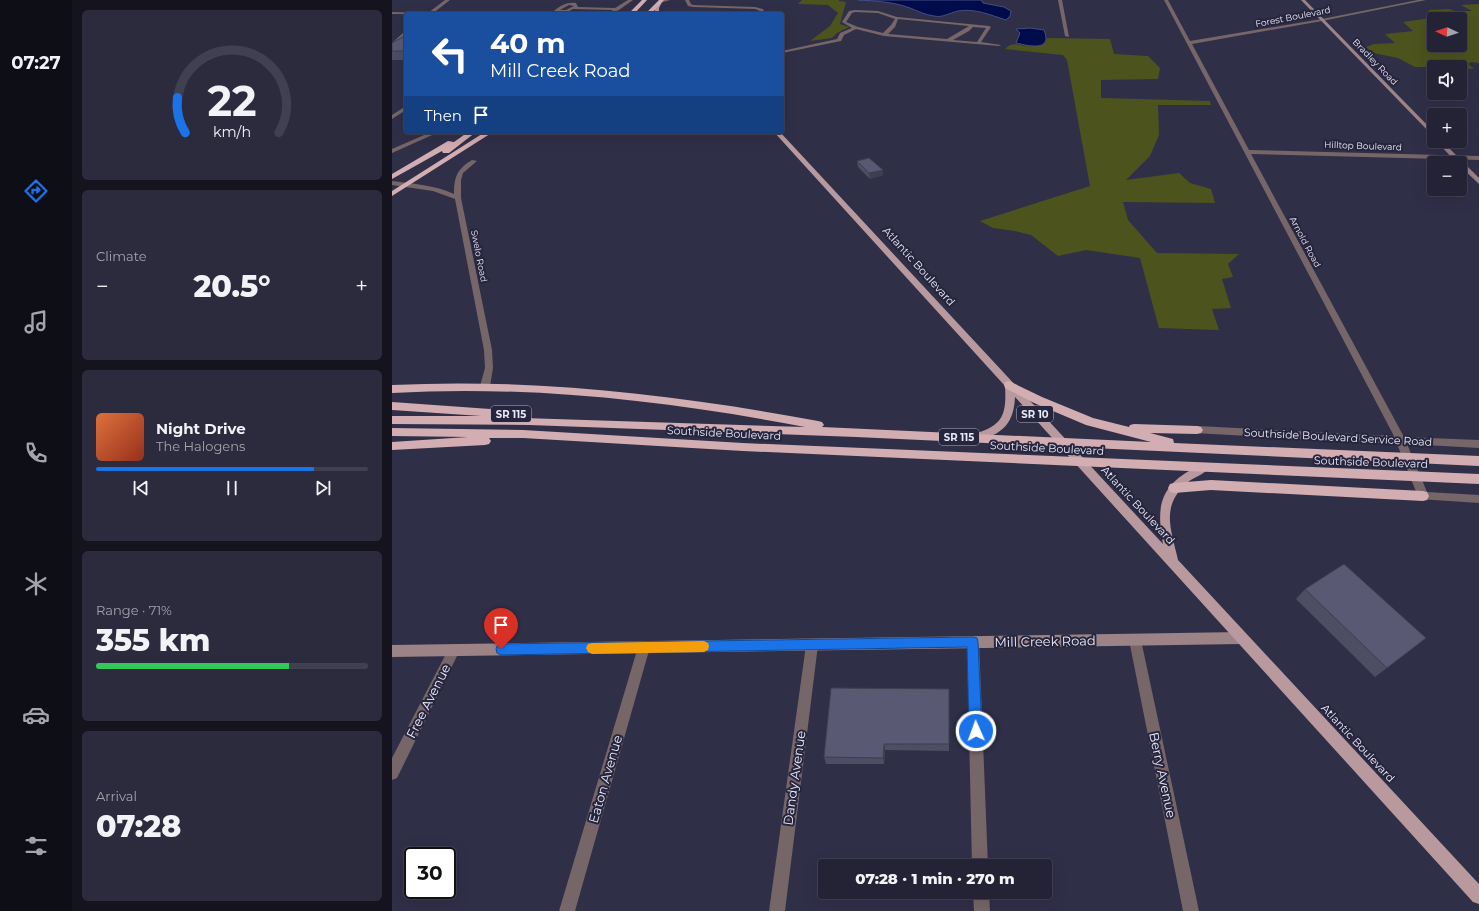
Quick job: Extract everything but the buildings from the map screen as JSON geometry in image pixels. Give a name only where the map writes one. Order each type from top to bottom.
[{"type":"highway","points":[[633,12],[645,0]]},
{"type":"highway","points":[[650,12],[661,1]]},
{"type":"highway","points":[[392,177],[466,134]]},
{"type":"highway","points":[[392,194],[396,184],[470,134]]},
{"type":"highway","points":[[396,184],[486,134]]},
{"type":"highway","points":[[1009,385],[1038,400],[1090,422],[1204,449]]},
{"type":"highway","points":[[392,388],[485,386],[588,392],[751,412],[856,433]]},
{"type":"highway","name":"SR 115","points":[[392,406],[631,424]]},
{"type":"highway","points":[[392,420],[479,420],[631,424]]},
{"type":"highway","points":[[1090,422],[1140,429],[1197,430]]},
{"type":"highway","name":"Southside Boulevard","points":[[631,424],[1479,461]]},
{"type":"highway","points":[[392,432],[523,434],[590,439]]},
{"type":"highway","name":"Southside Boulevard","points":[[590,439],[743,448],[848,451],[1203,468],[1479,479]]},
{"type":"highway","name":"SR 115","points":[[392,446],[498,441],[590,439]]},
{"type":"highway","points":[[1174,488],[1211,486],[1423,496]]},
{"type":"main road","points":[[656,12],[661,1]]},
{"type":"main road","name":"Atlantic Boulevard","points":[[779,134],[1479,896]]},
{"type":"main road","points":[[973,438],[996,430],[1007,419],[1011,404],[1009,385]]},
{"type":"main road","points":[[1173,564],[1164,514],[1167,500],[1174,488],[1183,480],[1203,468]]},
{"type":"street","points":[[432,12],[448,0]]},
{"type":"street","points":[[611,12],[631,0]]},
{"type":"street","points":[[661,1],[668,0]]},
{"type":"street","points":[[687,0],[689,5],[693,6],[755,8],[762,10],[762,12]]},
{"type":"street","points":[[1060,0],[1067,36]]},
{"type":"street","name":"Arnold Road","points":[[1166,0],[1401,441],[1423,496]]},
{"type":"street","name":"Bradley Road","points":[[1302,0],[1427,129]]},
{"type":"street","name":"Forest Boulevard","points":[[1188,43],[1322,20],[1424,0]]},
{"type":"street","points":[[556,12],[558,8],[573,3],[618,9]]},
{"type":"street","points":[[564,12],[573,3]]},
{"type":"street","points":[[978,43],[989,27],[897,18],[882,12],[851,11],[844,22],[856,28],[884,35],[999,45]]},
{"type":"street","points":[[392,13],[404,13]]},
{"type":"street","points":[[884,35],[894,26],[897,18]]},
{"type":"street","points":[[948,41],[966,31],[972,25]]},
{"type":"street","points":[[784,52],[839,40],[842,34],[856,28]]},
{"type":"street","points":[[392,45],[404,35]]},
{"type":"street","points":[[392,117],[404,109]]},
{"type":"street","points":[[392,151],[431,134]]},
{"type":"street","points":[[1446,148],[1454,156]]},
{"type":"street","name":"Hilltop Boulevard","points":[[1247,152],[1427,157]]},
{"type":"street","name":"Hilltop Boulevard","points":[[1467,158],[1479,158]]},
{"type":"street","name":"Swelo Road","points":[[474,162],[460,170],[457,175],[458,198],[488,350],[488,368],[485,386]]},
{"type":"street","points":[[1467,169],[1479,182]]},
{"type":"street","points":[[396,184],[430,187],[458,198]]},
{"type":"street","name":"Southside Boulevard Service Road","points":[[1197,430],[1479,444]]},
{"type":"street","points":[[1423,496],[1479,499]]},
{"type":"street","name":"Mill Creek Road","points":[[392,652],[1241,638]]},
{"type":"street","name":"Berry Avenue","points":[[1135,640],[1191,911]]},
{"type":"street","points":[[973,642],[980,859]]},
{"type":"street","name":"Dandy Avenue","points":[[777,911],[812,645]]},
{"type":"street","name":"Eaton Avenue","points":[[567,911],[644,647]]},
{"type":"street","name":"Free Avenue","points":[[392,773],[454,650]]},
{"type":"street","points":[[981,899],[982,911]]},
{"type":"green space","points":[[802,0],[839,0],[846,2],[840,24],[849,27],[837,33],[832,38],[810,41],[830,26],[838,13],[828,5],[798,4]]},
{"type":"green space","points":[[1479,4],[1479,63],[1471,62],[1468,64],[1474,69],[1467,68],[1467,60],[1427,60],[1427,67],[1415,67],[1398,58],[1373,53],[1366,47],[1374,44],[1395,43],[1385,34],[1413,31],[1403,22],[1427,18],[1427,52],[1467,52],[1467,12],[1431,12],[1428,10],[1449,9],[1455,11],[1472,11],[1461,5]]},
{"type":"green space","points":[[1047,38],[1110,39],[1114,54],[1148,56],[1160,68],[1158,79],[1101,80],[1101,98],[1210,101],[1211,105],[1158,105],[1159,135],[1150,156],[1126,180],[1179,173],[1190,183],[1211,189],[1215,203],[1123,202],[1128,220],[1157,253],[1239,254],[1228,264],[1233,277],[1222,279],[1231,308],[1212,309],[1219,330],[1159,328],[1140,258],[1086,250],[1058,256],[1031,235],[993,228],[980,221],[1090,186],[1067,60],[1063,55],[1005,49],[1008,46],[1015,44],[1036,46],[1046,41]]},
{"type":"shaded area","points":[[858,0],[981,0],[983,3],[1004,7],[1011,11],[1010,16],[1006,20],[982,12],[970,10],[937,16],[928,15],[898,4]]},
{"type":"shaded area","points":[[1030,28],[1044,30],[1046,37],[1043,45],[1033,46],[1016,43],[1020,33],[1016,29]]},
{"type":"slow traffic","points":[[592,648],[704,646]]},
{"type":"route","points":[[501,649],[973,642],[976,731]]}]
